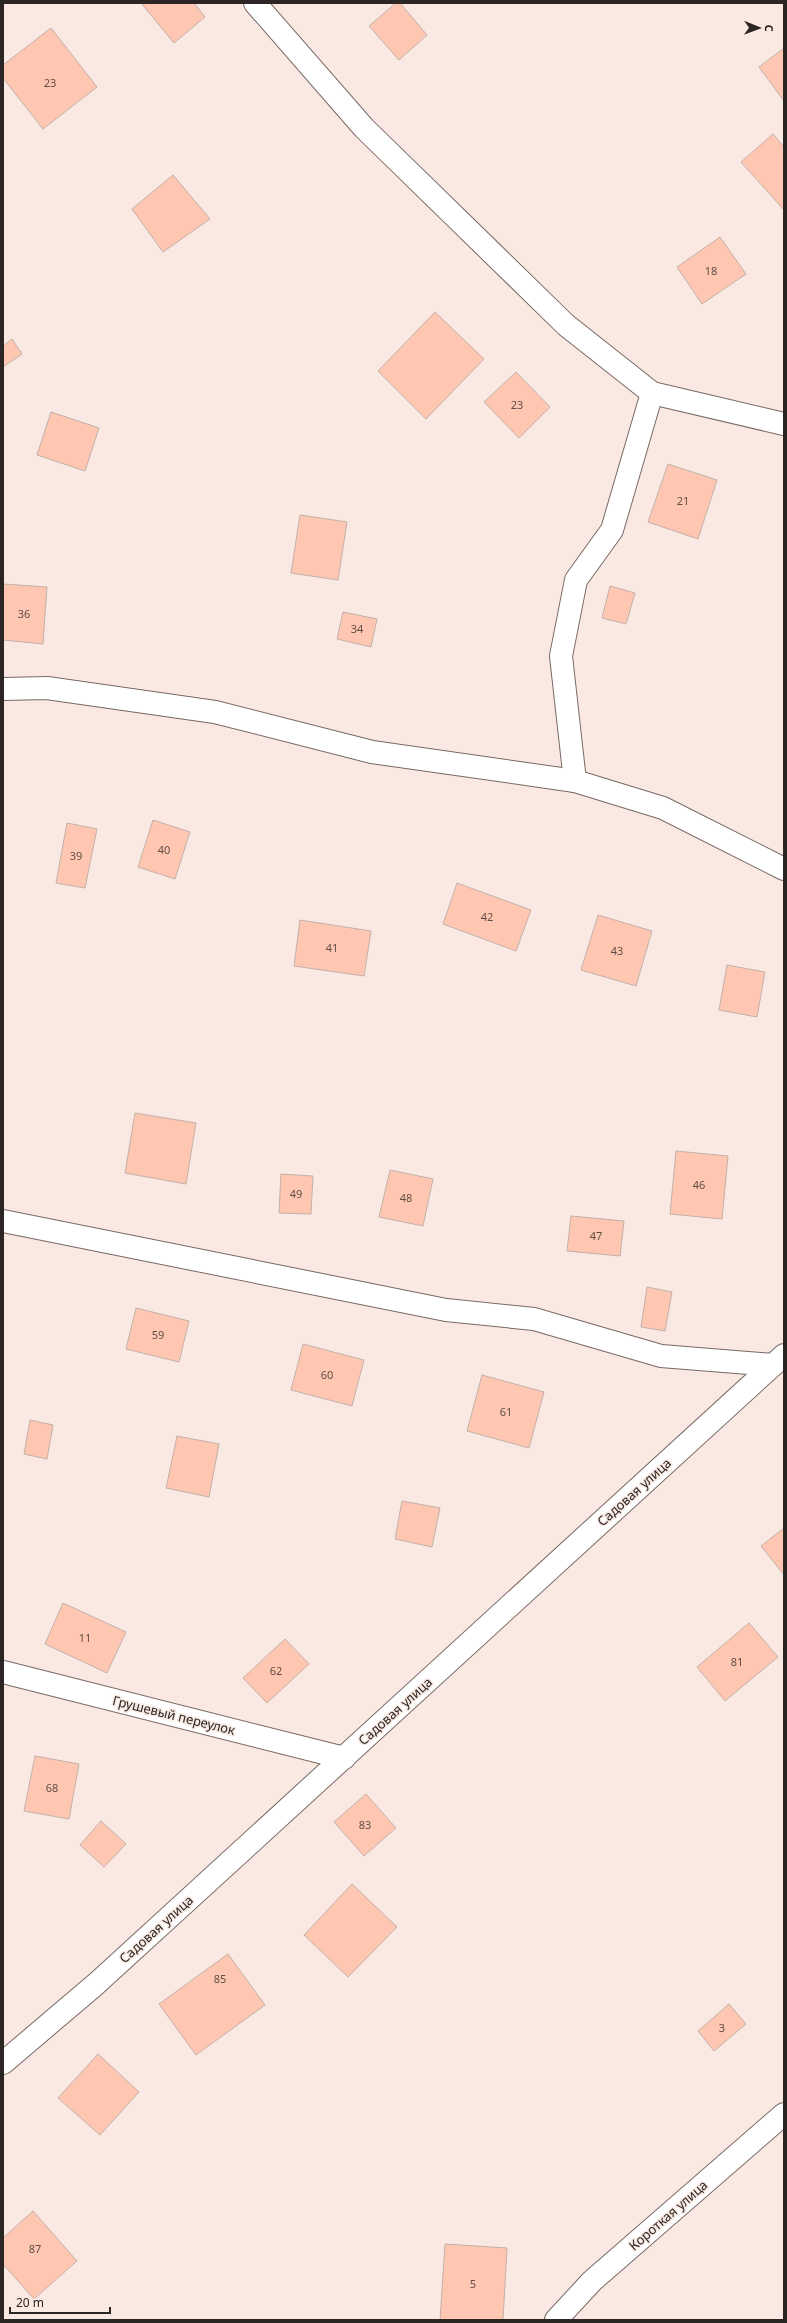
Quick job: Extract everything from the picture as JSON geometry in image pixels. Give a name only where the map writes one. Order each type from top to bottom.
[{"type":"street","points":[[255,3],[364,128],[566,325],[652,393],[784,424]]},
{"type":"street","points":[[574,781],[560,656],[576,580],[612,530],[652,393]]},
{"type":"street","points":[[3,689],[47,688],[215,712],[372,752],[574,781],[663,808],[784,869]]},
{"type":"street","points":[[3,1221],[446,1310],[534,1319],[661,1356],[779,1360]]},
{"type":"street","name":"Садовая улица","points":[[3,2063],[96,1984],[779,1360]]},
{"type":"street","name":"Грушевый переулок","points":[[3,1672],[344,1758]]},
{"type":"street","name":"Короткая улица","points":[[556,2320],[592,2281],[784,2114]]},
{"type":"building","points":[[141,3],[194,3],[205,17],[174,43]]},
{"type":"building","points":[[396,3],[400,3],[427,35],[399,60],[369,26]]},
{"type":"building","points":[[51,28],[97,87],[43,129],[3,78],[3,65]]},
{"type":"building","points":[[784,48],[784,101],[759,67]]},
{"type":"building","points":[[773,134],[784,147],[784,210],[741,162]]},
{"type":"building","points":[[173,175],[210,219],[163,252],[132,209]]},
{"type":"building","points":[[720,237],[746,274],[702,304],[677,267]]},
{"type":"building","points":[[435,312],[484,359],[426,419],[378,371]]},
{"type":"building","points":[[12,339],[22,354],[3,367],[3,346]]},
{"type":"building","points":[[516,372],[550,407],[519,438],[484,402]]},
{"type":"building","points":[[51,412],[99,428],[85,471],[37,455]]},
{"type":"building","points":[[668,464],[717,480],[698,539],[648,522]]},
{"type":"building","points":[[300,515],[347,522],[338,580],[291,573]]},
{"type":"building","points":[[3,584],[47,587],[43,644],[3,640]]},
{"type":"building","points":[[610,586],[635,593],[626,624],[602,618]]},
{"type":"building","points":[[343,612],[377,619],[371,647],[337,639]]},
{"type":"building","points":[[153,820],[190,832],[175,879],[138,867]]},
{"type":"building","points":[[67,823],[97,829],[85,888],[56,883]]},
{"type":"building","points":[[457,883],[531,910],[516,951],[443,924]]},
{"type":"building","points":[[598,915],[652,931],[636,986],[581,970]]},
{"type":"building","points":[[300,920],[371,931],[364,976],[294,966]]},
{"type":"building","points":[[727,965],[765,972],[757,1017],[719,1010]]},
{"type":"building","points":[[135,1113],[196,1123],[186,1184],[125,1173]]},
{"type":"building","points":[[676,1151],[728,1156],[722,1219],[670,1214]]},
{"type":"building","points":[[390,1170],[433,1179],[423,1226],[379,1217]]},
{"type":"building","points":[[281,1174],[313,1176],[311,1214],[279,1213]]},
{"type":"building","points":[[571,1216],[624,1221],[620,1256],[567,1251]]},
{"type":"building","points":[[647,1287],[672,1292],[665,1331],[641,1327]]},
{"type":"building","points":[[136,1308],[189,1321],[179,1362],[126,1349]]},
{"type":"building","points":[[303,1344],[364,1360],[352,1406],[291,1390]]},
{"type":"building","points":[[482,1375],[544,1392],[529,1448],[467,1431]]},
{"type":"building","points":[[30,1420],[53,1425],[47,1459],[24,1454]]},
{"type":"building","points":[[177,1436],[219,1444],[209,1497],[166,1488]]},
{"type":"building","points":[[402,1501],[440,1508],[432,1547],[395,1539]]},
{"type":"building","points":[[784,1528],[784,1575],[761,1546]]},
{"type":"building","points":[[63,1603],[126,1632],[107,1673],[45,1644]]},
{"type":"building","points":[[749,1623],[778,1657],[725,1701],[697,1667]]},
{"type":"building","points":[[285,1639],[309,1664],[267,1703],[243,1678]]},
{"type":"building","points":[[35,1756],[79,1764],[69,1819],[24,1811]]},
{"type":"building","points":[[366,1794],[396,1828],[364,1856],[334,1822]]},
{"type":"building","points":[[101,1821],[126,1844],[104,1867],[80,1845]]},
{"type":"building","points":[[352,1884],[397,1927],[348,1977],[304,1935]]},
{"type":"building","points":[[228,1954],[265,2005],[196,2055],[159,2004]]},
{"type":"building","points":[[729,2004],[746,2024],[714,2051],[698,2031]]},
{"type":"building","points":[[98,2054],[139,2092],[100,2135],[58,2098]]},
{"type":"building","points":[[33,2211],[77,2261],[34,2299],[3,2264],[3,2238]]},
{"type":"building","points":[[445,2244],[507,2248],[503,2320],[440,2320]]}]
